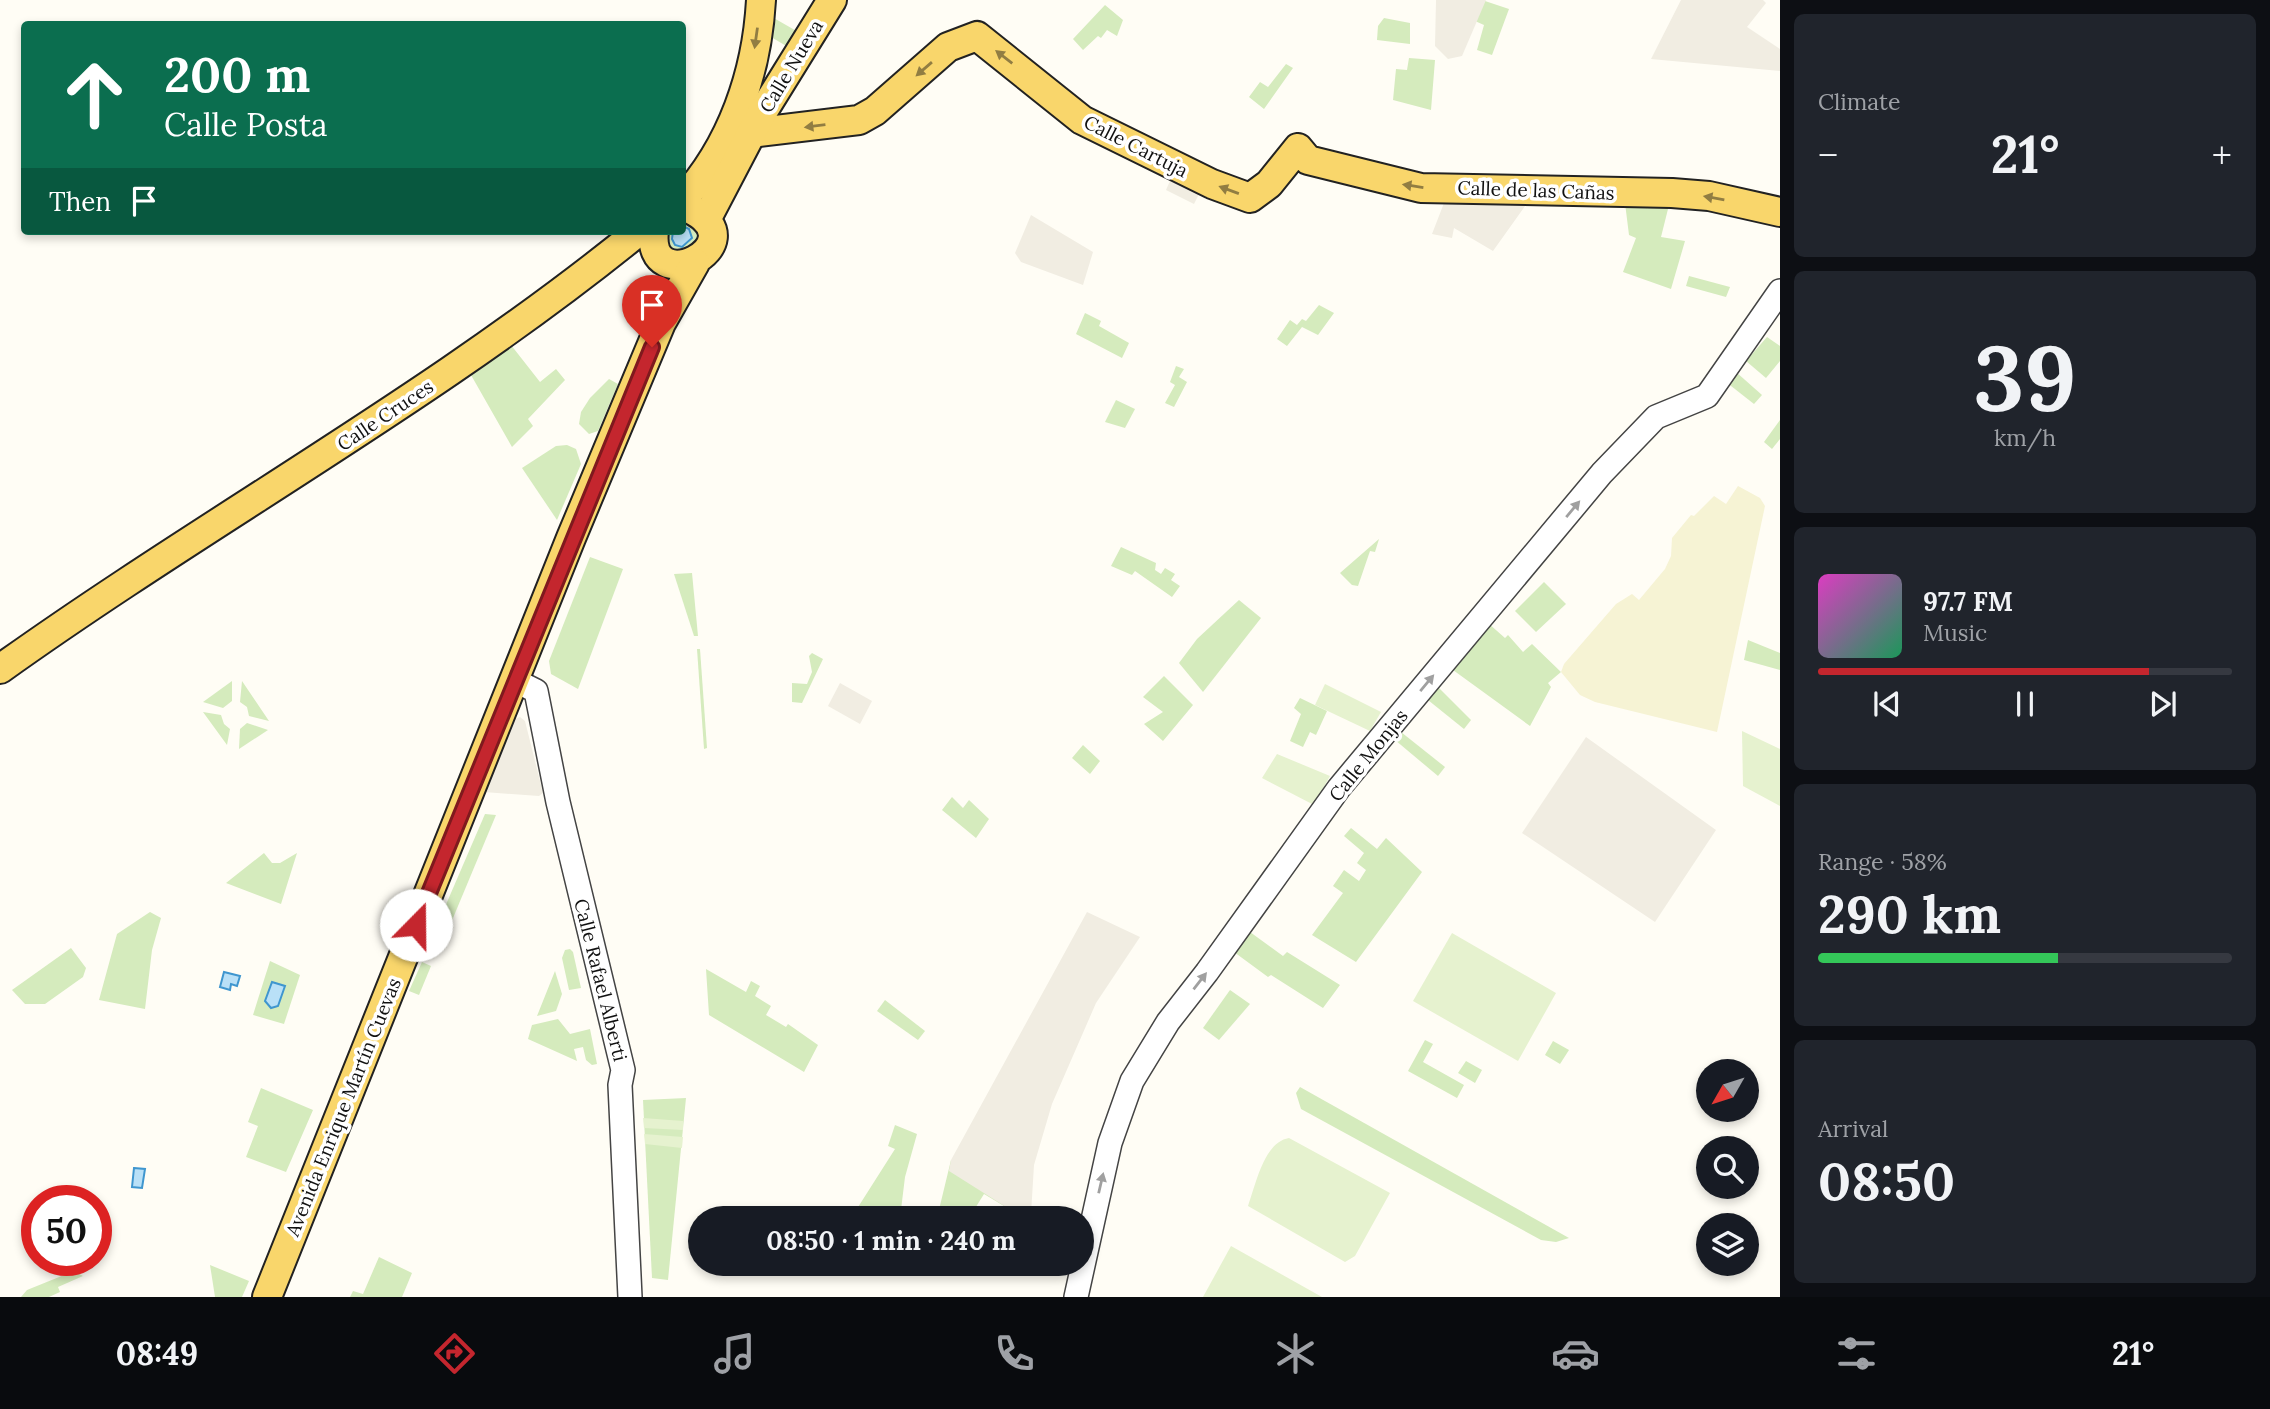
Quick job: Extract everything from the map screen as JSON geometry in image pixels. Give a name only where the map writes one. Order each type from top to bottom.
[{"type":"main road","points":[[692,191],[743,101],[750,77],[761,0]]},
{"type":"main road","name":"Calle Nueva","points":[[751,133],[832,0]]},
{"type":"main road","name":"Calle Cartuja","points":[[751,133],[859,120],[875,111],[948,47],[967,37],[977,36],[1082,120],[1212,184],[1250,198],[1269,184],[1298,148]]},
{"type":"main road","points":[[692,191],[736,144],[751,133]]},
{"type":"main road","points":[[661,323],[695,263],[702,259],[710,245],[694,214],[751,133]]},
{"type":"main road","name":"Calle de las Cañas","points":[[1298,148],[1308,160],[1421,188],[1672,192],[1780,212]]},
{"type":"main road","points":[[652,241],[666,286],[661,323]]},
{"type":"main road","name":"Calle Cruces","points":[[0,669],[148,568],[416,396],[615,251],[631,243],[652,241],[678,265],[695,263]]},
{"type":"main road","name":"Avenida Enrique Martín Cuevas","points":[[267,1297],[514,680],[661,323]]},
{"type":"street","name":"Calle Monjas","points":[[1076,1297],[1110,1143],[1132,1081],[1168,1022],[1208,972],[1339,788],[1602,473],[1656,417],[1707,396],[1780,291]]},
{"type":"street","name":"Calle Rafael Alberti","points":[[514,680],[536,691],[558,802],[623,1070],[620,1085],[629,1297]]},
{"type":"shaded area","points":[[1436,0],[1486,0],[1462,56],[1448,59],[1435,46]]},
{"type":"shaded area","points":[[1681,0],[1763,0],[1766,3],[1747,27],[1780,49],[1780,71],[1651,59]]},
{"type":"shaded area","points":[[1174,172],[1203,186],[1194,204],[1166,190]]},
{"type":"shaded area","points":[[1449,200],[1528,202],[1493,251],[1454,228],[1452,238],[1432,234],[1444,203]]},
{"type":"shaded area","points":[[1031,215],[1093,252],[1083,285],[1021,262],[1015,253]]},
{"type":"shaded area","points":[[1738,486],[1760,498],[1765,506],[1717,732],[1595,702],[1580,695],[1561,672],[1564,664],[1616,604],[1632,594],[1639,600],[1665,569],[1671,556],[1672,538],[1691,515],[1694,516],[1714,496],[1726,504]]},
{"type":"shaded area","points":[[840,683],[872,701],[860,724],[828,706]]},
{"type":"shaded area","points":[[520,717],[525,721],[543,793],[539,796],[484,792],[510,721]]},
{"type":"shaded area","points":[[1586,737],[1716,830],[1655,922],[1522,833]]},
{"type":"shaded area","points":[[1087,912],[1140,937],[1096,1003],[1052,1104],[1034,1165],[1031,1206],[1004,1206],[949,1171],[951,1160]]},
{"type":"green space","points":[[1485,1],[1509,9],[1492,55],[1477,50],[1484,25],[1475,21]]},
{"type":"green space","points":[[1105,5],[1123,20],[1117,36],[1107,30],[1101,38],[1098,36],[1083,50],[1073,39]]},
{"type":"green space","points":[[772,17],[800,33],[788,47],[771,37]]},
{"type":"green space","points":[[1384,18],[1410,23],[1410,44],[1377,40],[1378,26]]},
{"type":"green space","points":[[1409,58],[1435,60],[1431,110],[1393,100],[1396,69],[1407,70]]},
{"type":"green space","points":[[1286,64],[1293,68],[1264,109],[1249,97],[1260,82],[1268,87]]},
{"type":"green space","points":[[1671,197],[1661,237],[1685,241],[1671,289],[1623,272],[1636,238],[1629,235],[1625,203]]},
{"type":"green space","points":[[686,220],[690,221],[699,235],[694,249],[674,251],[667,242],[666,235],[686,235]]},
{"type":"green space","points":[[1689,276],[1730,287],[1726,297],[1686,286]]},
{"type":"green space","points":[[1319,305],[1334,313],[1318,335],[1302,327],[1287,346],[1277,339],[1290,320],[1297,325],[1302,319],[1306,321]]},
{"type":"green space","points":[[1085,313],[1101,321],[1099,326],[1129,343],[1122,358],[1076,334]]},
{"type":"green space","points":[[1767,337],[1780,346],[1780,361],[1766,378],[1746,361]]},
{"type":"green space","points":[[511,345],[540,382],[556,369],[565,380],[528,419],[533,426],[512,447],[471,375]]},
{"type":"green space","points":[[1176,366],[1184,369],[1179,377],[1187,382],[1174,407],[1165,403],[1175,385],[1170,382]]},
{"type":"green space","points":[[1736,372],[1762,395],[1754,404],[1726,382]]},
{"type":"green space","points":[[609,379],[618,384],[598,431],[589,434],[579,424],[581,412],[590,398]]},
{"type":"green space","points":[[1116,400],[1135,409],[1125,428],[1105,422]]},
{"type":"green space","points":[[1780,420],[1780,439],[1772,449],[1764,442]]},
{"type":"green space","points":[[567,445],[576,449],[581,464],[557,520],[522,468],[556,446]]},
{"type":"green space","points":[[1379,539],[1375,552],[1370,551],[1358,586],[1352,585],[1340,573]]},
{"type":"green space","points":[[1121,547],[1156,563],[1155,570],[1161,574],[1165,568],[1175,574],[1171,580],[1180,586],[1172,597],[1135,571],[1132,575],[1111,566]]},
{"type":"green space","points":[[590,557],[623,569],[578,689],[551,674],[549,661]]},
{"type":"green space","points":[[692,573],[698,636],[694,636],[674,574]]},
{"type":"green space","points":[[1544,582],[1566,604],[1536,632],[1515,611]]},
{"type":"green space","points":[[1239,600],[1261,618],[1203,692],[1179,663],[1197,639]]},
{"type":"green space","points":[[1488,623],[1505,638],[1508,635],[1523,652],[1532,644],[1561,672],[1548,683],[1551,687],[1530,726],[1453,670]]},
{"type":"green space","points":[[1748,640],[1780,653],[1780,670],[1744,660]]},
{"type":"green space","points":[[697,649],[700,649],[707,748],[704,749]]},
{"type":"green space","points":[[812,653],[823,659],[802,703],[792,702],[792,683],[807,684],[812,672],[809,656]]},
{"type":"green space","points":[[1164,676],[1193,705],[1163,741],[1144,724],[1163,712],[1143,697]]},
{"type":"green space","points":[[232,681],[232,701],[223,708],[203,702]]},
{"type":"green space","points":[[242,681],[269,721],[249,716],[247,707],[240,702]]},
{"type":"green space","points":[[1325,684],[1381,712],[1370,731],[1315,705]]},
{"type":"green space","points":[[1438,687],[1471,720],[1464,729],[1428,700]]},
{"type":"green space","points":[[1300,698],[1327,711],[1316,735],[1310,732],[1303,747],[1290,741],[1301,714],[1294,708]]},
{"type":"green space","points":[[203,712],[221,715],[224,724],[230,729],[227,745]]},
{"type":"green space","points":[[247,723],[268,730],[239,749],[240,729]]},
{"type":"green space","points":[[1742,731],[1780,749],[1780,806],[1743,786]]},
{"type":"green space","points":[[1401,732],[1445,767],[1438,776],[1395,740]]},
{"type":"green space","points":[[1083,745],[1100,761],[1090,774],[1072,758]]},
{"type":"green space","points":[[1277,754],[1330,776],[1314,805],[1262,778]]},
{"type":"green space","points":[[952,797],[963,808],[969,800],[989,819],[976,838],[942,810]]},
{"type":"green space","points":[[485,814],[496,815],[443,942],[432,937]]},
{"type":"green space","points":[[1351,828],[1377,849],[1386,838],[1422,872],[1356,962],[1312,935],[1343,893],[1333,886],[1344,870],[1359,881],[1366,870],[1357,863],[1364,853],[1344,836]]},
{"type":"green space","points":[[264,853],[272,863],[280,863],[297,853],[281,904],[226,883]]},
{"type":"green space","points":[[150,912],[161,918],[152,950],[145,1009],[99,1000],[117,934]]},
{"type":"green space","points":[[1250,932],[1283,956],[1287,952],[1340,985],[1323,1008],[1271,975],[1268,977],[1234,952]]},
{"type":"green space","points":[[1452,933],[1556,993],[1518,1061],[1413,1001]]},
{"type":"green space","points":[[71,948],[86,968],[83,977],[45,1004],[25,1004],[12,990]]},
{"type":"green space","points":[[570,949],[581,988],[569,990],[562,958],[565,950]]},
{"type":"green space","points":[[270,961],[300,975],[284,1024],[253,1015]]},
{"type":"green space","points":[[422,962],[431,966],[419,995],[409,991]]},
{"type":"green space","points":[[706,969],[746,992],[751,981],[760,986],[755,996],[771,1006],[766,1015],[786,1027],[788,1024],[818,1045],[804,1072],[709,1015]]},
{"type":"green space","points":[[555,971],[562,994],[556,1011],[537,1016]]},
{"type":"green space","points":[[1230,990],[1250,1004],[1219,1040],[1203,1028]]},
{"type":"green space","points":[[885,1000],[925,1031],[918,1040],[877,1011]]},
{"type":"green space","points":[[558,1019],[570,1034],[590,1029],[597,1064],[592,1065],[586,1060],[583,1047],[574,1049],[577,1061],[528,1039],[532,1025]]},
{"type":"green space","points":[[1425,1040],[1433,1044],[1423,1062],[1464,1085],[1457,1098],[1408,1071]]},
{"type":"green space","points":[[1553,1041],[1569,1050],[1560,1064],[1545,1055]]},
{"type":"green space","points":[[1466,1061],[1482,1070],[1475,1083],[1458,1073]]},
{"type":"green space","points":[[1300,1087],[1569,1238],[1556,1242],[1541,1240],[1301,1109],[1296,1093]]},
{"type":"green space","points":[[261,1088],[313,1110],[286,1172],[246,1157],[258,1126],[248,1122]]},
{"type":"green space","points":[[686,1098],[668,1280],[652,1278],[643,1100]]},
{"type":"green space","points":[[643,1118],[683,1121],[683,1130],[644,1128]]},
{"type":"green space","points":[[895,1125],[917,1134],[905,1177],[901,1206],[859,1206],[895,1149],[888,1146]]},
{"type":"green space","points":[[644,1134],[683,1137],[682,1148],[645,1144]]},
{"type":"green space","points":[[1289,1138],[1390,1193],[1355,1256],[1345,1262],[1248,1206],[1267,1155],[1280,1141]]},
{"type":"green space","points":[[951,1160],[1007,1206],[984,1194],[976,1206],[940,1206]]},
{"type":"green space","points":[[1231,1246],[1322,1297],[1203,1297]]},
{"type":"green space","points":[[379,1257],[412,1273],[402,1297],[350,1297],[353,1291],[363,1294]]},
{"type":"green space","points":[[210,1265],[249,1281],[242,1297],[215,1297]]},
{"type":"green space","points":[[62,1276],[83,1276],[58,1287],[60,1292],[49,1297],[21,1297],[27,1290]]},
{"type":"water","points":[[686,228],[692,238],[682,247],[675,245],[672,235],[686,235]]},
{"type":"water","points":[[224,972],[240,976],[237,986],[231,984],[230,990],[220,987]]},
{"type":"water","points":[[272,982],[285,986],[278,1006],[271,1008],[265,1001]]},
{"type":"water","points":[[134,1168],[145,1169],[142,1188],[132,1187]]},
{"type":"route","points":[[416,925],[571,538],[652,347]]}]
